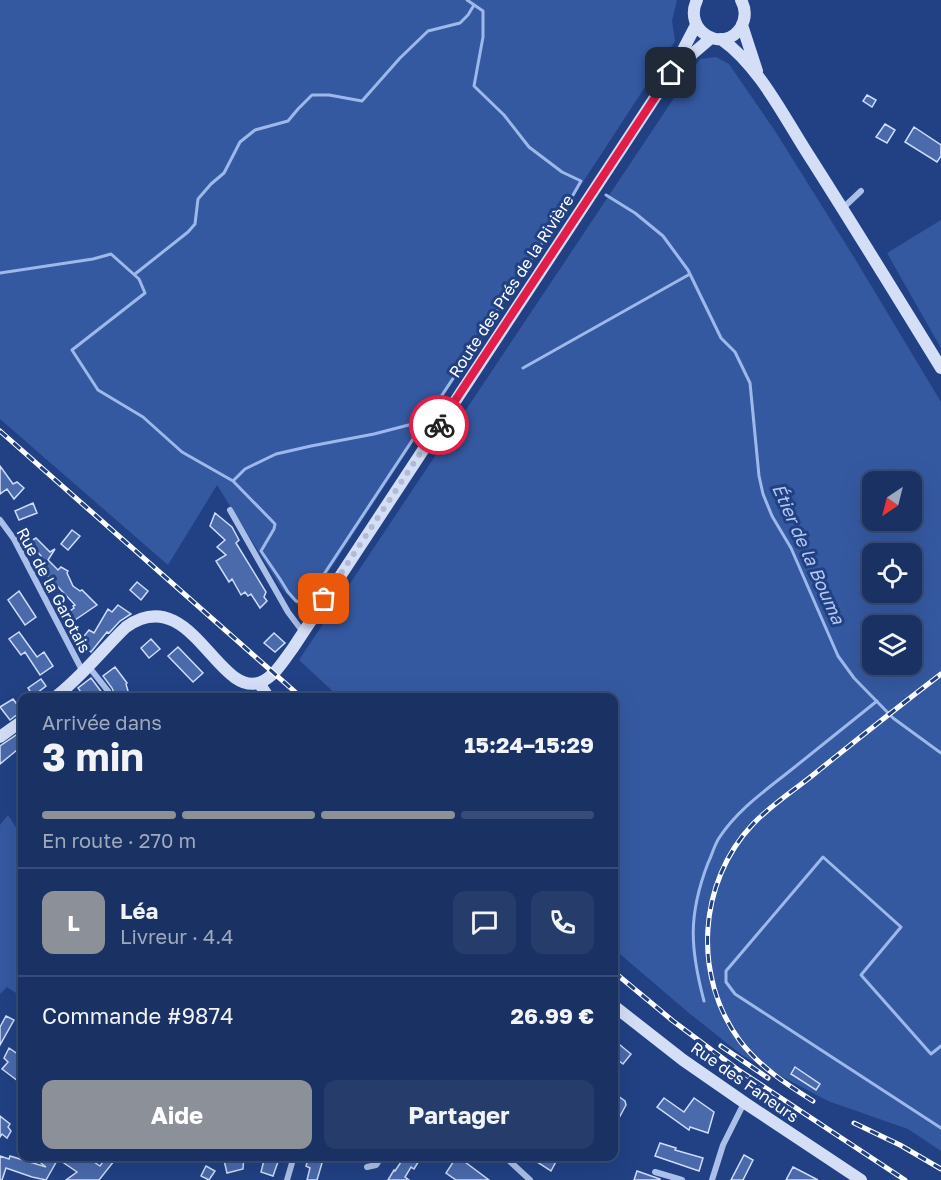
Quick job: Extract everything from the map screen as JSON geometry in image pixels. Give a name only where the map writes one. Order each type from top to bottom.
[{"type":"street","points":[[697,0],[693,15],[696,25],[700,30],[732,47],[760,78],[941,368]]},
{"type":"street","points":[[741,0],[745,12],[742,25],[760,78]]},
{"type":"street","name":"Route des Prés de la Rivière","points":[[259,683],[279,667],[303,632],[671,73],[696,25]]},
{"type":"street","name":"Route des Prés de la Rivière","points":[[671,73],[716,38],[733,35],[742,25]]},
{"type":"street","points":[[843,208],[861,191]]},
{"type":"street","points":[[230,510],[282,602],[303,632]]},
{"type":"street","name":"Rue de la Garotais","points":[[0,520],[14,539],[86,670],[109,693]]},
{"type":"street","points":[[63,693],[133,621],[146,617],[166,618],[176,622],[240,681],[249,684],[259,683],[266,693]]},
{"type":"street","points":[[0,737],[18,724]]},
{"type":"street","name":"Rue des Faneurs","points":[[618,1009],[683,1060],[861,1180]]},
{"type":"street","points":[[712,1180],[723,1145],[745,1103]]},
{"type":"street","points":[[287,1180],[293,1161]]},
{"type":"street","points":[[367,1167],[376,1165],[379,1161]]},
{"type":"street","points":[[509,1161],[530,1180]]},
{"type":"street","points":[[654,1172],[682,1180]]},
{"type":"shaded area","points":[[0,0],[677,0],[672,21],[675,41],[303,611],[282,589],[217,485],[168,565],[0,419]]},
{"type":"shaded area","points":[[716,57],[729,64],[775,131],[941,402],[941,1151],[908,1129],[828,1101],[743,1056],[618,952],[618,693],[335,693],[299,660],[700,59]]},
{"type":"shaded area","points":[[941,220],[941,348],[887,253]]},
{"type":"shaded area","points":[[8,815],[18,831],[18,994],[7,987],[0,994],[0,825]]},
{"type":"building","points":[[867,95],[876,100],[872,107],[863,101]]},
{"type":"building","points":[[885,124],[895,130],[887,143],[876,137]]},
{"type":"building","points":[[914,127],[941,145],[941,156],[937,162],[905,142]]},
{"type":"building","points":[[0,466],[13,484],[17,482],[24,488],[14,499],[7,489],[0,494]]},
{"type":"building","points":[[33,503],[37,513],[19,520],[15,511]]},
{"type":"building","points":[[215,513],[232,527],[239,540],[236,543],[266,592],[264,597],[267,601],[260,608],[251,594],[248,596],[245,592],[241,595],[232,579],[229,582],[216,561],[226,555],[217,547],[225,540],[210,526]]},
{"type":"building","points":[[72,530],[80,536],[68,550],[61,544]]},
{"type":"building","points":[[36,538],[50,552],[55,549],[48,560],[58,570],[61,567],[68,571],[73,586],[82,590],[97,605],[69,624],[63,616],[75,605],[33,560],[41,556],[29,542]]},
{"type":"building","points":[[137,582],[148,591],[141,600],[130,590]]},
{"type":"building","points":[[19,591],[36,617],[25,625],[8,600]]},
{"type":"building","points":[[118,605],[131,614],[120,621],[109,633],[107,632],[91,652],[80,641],[89,630],[94,633],[108,609],[112,612]]},
{"type":"building","points":[[19,632],[37,657],[44,652],[53,666],[40,675],[25,652],[21,655],[9,639]]},
{"type":"building","points":[[274,633],[285,643],[275,652],[264,643]]},
{"type":"building","points":[[151,639],[160,649],[149,658],[141,648]]},
{"type":"building","points":[[178,647],[203,673],[193,682],[168,656]]},
{"type":"building","points":[[115,667],[127,683],[129,693],[114,693],[103,676]]},
{"type":"building","points":[[91,678],[102,693],[82,693],[78,688]]},
{"type":"building","points":[[41,679],[46,686],[37,693],[31,693],[28,688]]},
{"type":"building","points":[[13,699],[16,703],[18,702],[18,714],[10,720],[0,707]]},
{"type":"building","points":[[18,734],[18,751],[0,764],[0,746]]},
{"type":"building","points":[[6,1016],[14,1020],[0,1045],[0,1027]]},
{"type":"building","points":[[618,1043],[631,1054],[623,1064],[618,1060]]},
{"type":"building","points":[[9,1048],[18,1054],[18,1081],[2,1069],[8,1062],[4,1058]]},
{"type":"building","points":[[795,1067],[820,1084],[816,1090],[791,1074]]},
{"type":"building","points":[[618,1096],[625,1101],[626,1105],[619,1118]]},
{"type":"building","points":[[664,1098],[684,1112],[694,1098],[714,1112],[708,1133],[690,1127],[689,1130],[657,1107]]},
{"type":"building","points":[[0,1116],[10,1124],[8,1127],[11,1131],[7,1138],[2,1134],[0,1137]]},
{"type":"building","points":[[660,1143],[703,1158],[699,1171],[655,1156]]},
{"type":"building","points":[[744,1155],[753,1160],[743,1180],[731,1180]]},
{"type":"building","points":[[0,1156],[9,1159],[10,1156],[18,1158],[18,1161],[46,1167],[38,1161],[57,1161],[46,1180],[6,1168],[0,1180]]},
{"type":"building","points":[[61,1161],[92,1161],[100,1166],[104,1161],[114,1161],[99,1180],[66,1180],[77,1172]]},
{"type":"building","points":[[224,1161],[244,1161],[243,1169],[227,1173]]},
{"type":"building","points":[[264,1161],[278,1161],[273,1176],[261,1172]]},
{"type":"building","points":[[308,1161],[323,1161],[317,1180],[307,1180],[310,1168],[306,1166]]},
{"type":"building","points":[[402,1161],[419,1161],[414,1169],[411,1167],[405,1177],[409,1180],[388,1180]]},
{"type":"building","points":[[454,1161],[464,1161],[489,1180],[456,1180],[446,1173]]},
{"type":"building","points":[[538,1161],[556,1161],[551,1171]]},
{"type":"building","points":[[206,1166],[215,1171],[209,1180],[201,1176]]},
{"type":"building","points":[[793,1167],[818,1180],[786,1180]]},
{"type":"building","points":[[637,1171],[660,1179],[660,1180],[634,1180]]},
{"type":"waterway","points":[[0,273],[93,259],[111,254],[139,279],[145,293],[72,350],[98,390],[143,417],[182,452],[233,481],[275,524],[261,551],[288,592],[296,601],[305,603],[581,181],[562,172],[529,147],[504,115],[474,86],[483,37],[483,11],[467,0]]},
{"type":"waterway","points":[[135,274],[195,224],[198,199],[224,173],[240,142],[255,130],[288,121],[312,95],[329,95],[362,101],[400,58],[428,31],[460,23],[474,5]]},
{"type":"waterway","name":"Étier de la Bouma","points":[[606,195],[635,213],[663,236],[688,270],[721,338],[735,352],[750,383],[759,476],[763,494],[772,516],[791,548],[838,656],[854,678],[893,718],[941,753]]},
{"type":"waterway","points":[[523,368],[690,274]]},
{"type":"waterway","points":[[233,481],[245,469],[276,454],[374,434],[424,421]]},
{"type":"waterway","points":[[704,1001],[694,948],[694,916],[708,863],[719,838],[734,818],[752,801],[877,701]]},
{"type":"waterway","points":[[941,1046],[931,1054],[861,975],[901,927],[823,857],[726,971],[726,982],[735,994],[941,1128]]},
{"type":"railway","points":[[0,431],[296,693]]},
{"type":"railway","points":[[813,1101],[756,1059],[740,1041],[725,1015],[714,988],[709,959],[708,930],[712,901],[721,873],[735,847],[760,817],[941,674]]},
{"type":"railway","points":[[618,975],[673,1021],[737,1069],[905,1180]]},
{"type":"railway","points":[[721,1046],[768,1078]]},
{"type":"railway","points":[[854,1123],[900,1145],[941,1169]]},
{"type":"way so far","points":[[324,599],[439,425]]},
{"type":"route","points":[[439,425],[671,73]]}]
